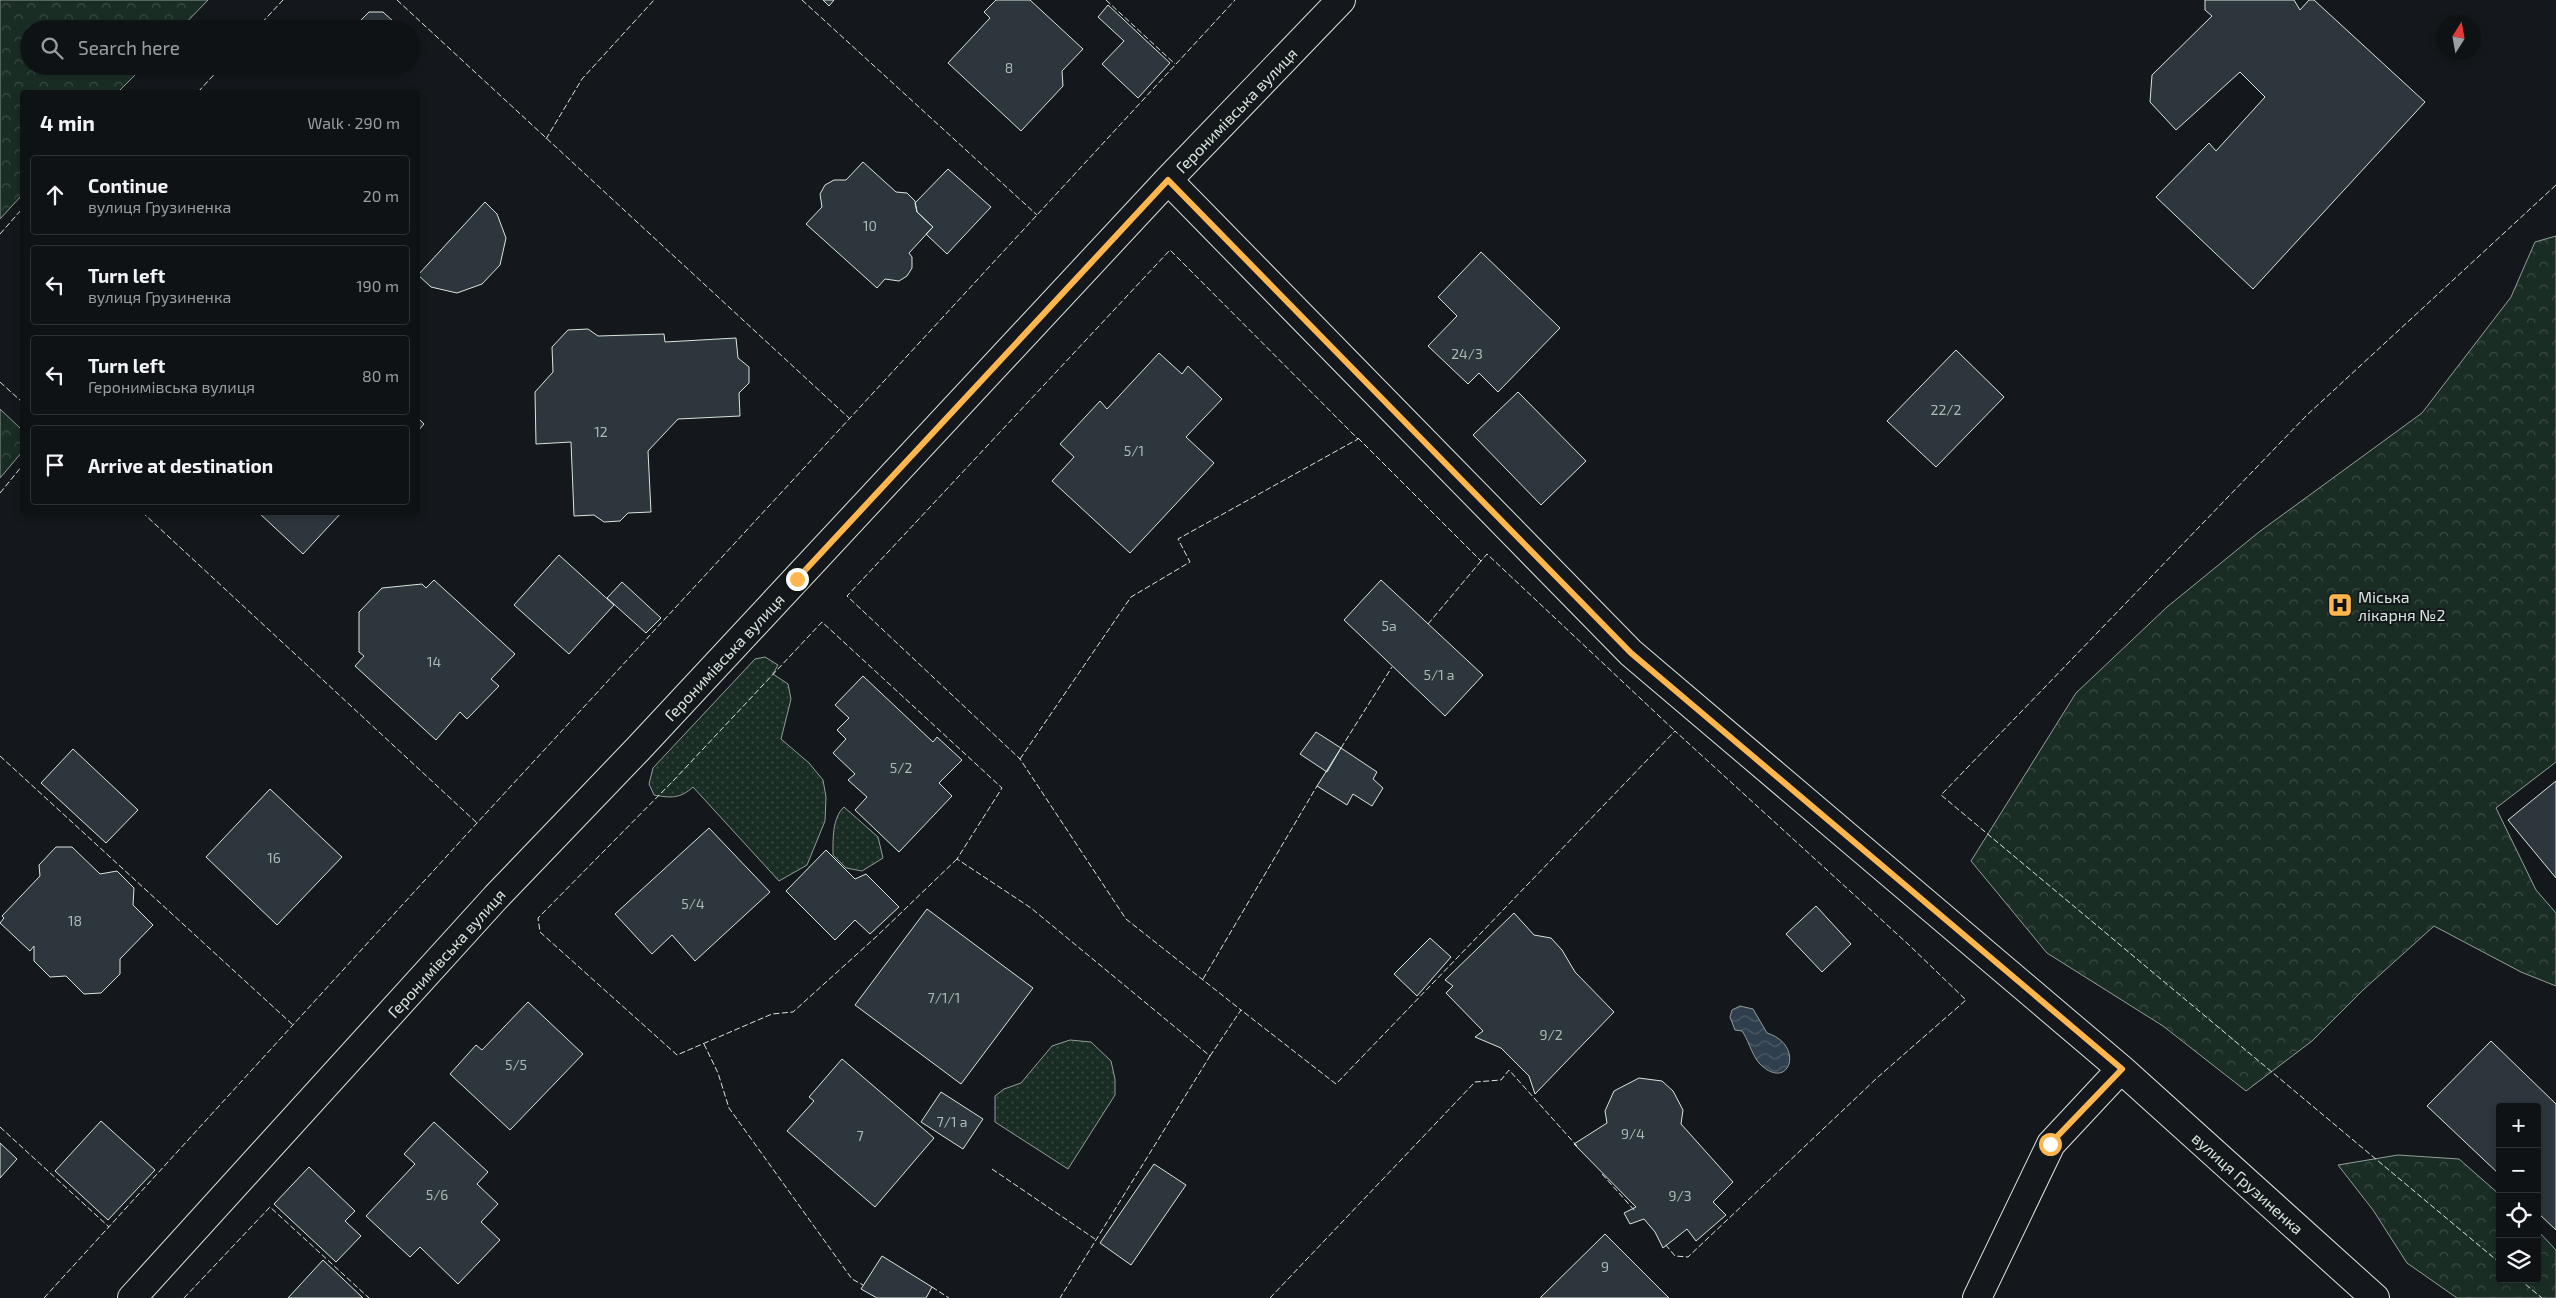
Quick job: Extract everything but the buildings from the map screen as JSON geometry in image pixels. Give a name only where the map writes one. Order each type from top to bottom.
[{"type":"street","name":"Геронимівська вулиця","points":[[132,1298],[496,897],[638,749],[1168,180],[1341,0]]},
{"type":"street","name":"вулиця Грузиненка","points":[[1168,180],[1631,653],[2122,1069],[2375,1298]]},
{"type":"street","points":[[1977,1298],[2050,1144],[2122,1069]]},
{"type":"green space","points":[[0,0],[208,0],[189,20],[20,20],[20,75],[135,75],[120,90],[20,90],[20,197],[0,219]]},
{"type":"green space","name":"Міська лікарня №2","points":[[2556,236],[2556,762],[2496,808],[2536,890],[2556,913],[2556,986],[2521,972],[2434,926],[2363,990],[2312,1041],[2246,1091],[2163,1026],[2047,953],[1971,861],[2076,693],[2167,607],[2259,532],[2422,413],[2511,297],[2535,242]]},
{"type":"green space","points":[[0,409],[20,428],[20,454],[0,478]]},
{"type":"green space","points":[[765,657],[778,665],[773,674],[788,684],[791,699],[781,739],[809,763],[823,780],[826,797],[825,821],[807,865],[779,881],[693,787],[679,796],[665,797],[654,795],[649,784],[653,768],[755,659]]},
{"type":"green space","points":[[844,807],[878,837],[883,858],[862,871],[846,868],[833,855],[835,823]]},
{"type":"green space","points":[[1070,1040],[1091,1042],[1111,1061],[1115,1079],[1115,1095],[1068,1169],[995,1122],[995,1096],[1004,1089],[1021,1083],[1052,1046]]},
{"type":"green space","points":[[2398,1155],[2459,1159],[2496,1191],[2496,1283],[2541,1283],[2541,1234],[2556,1250],[2556,1298],[2457,1298],[2407,1263],[2373,1210],[2338,1165]]},
{"type":"water","points":[[1740,1006],[1753,1009],[1767,1033],[1779,1039],[1786,1047],[1790,1056],[1789,1064],[1785,1070],[1778,1073],[1770,1071],[1759,1063],[1742,1031],[1735,1030],[1730,1017],[1732,1010]]},
{"type":"fence","points":[[264,20],[283,0]]},
{"type":"fence","points":[[397,0],[419,20]]},
{"type":"fence","points":[[546,139],[582,79],[654,0]]},
{"type":"fence","points":[[802,0],[1037,215]]},
{"type":"fence","points":[[1106,0],[1175,64]]},
{"type":"fence","points":[[44,1298],[477,823],[1235,0]]},
{"type":"fence","points":[[420,21],[850,419]]},
{"type":"fence","points":[[200,90],[214,75]]},
{"type":"fence","points":[[2496,1260],[1941,795],[2307,415],[2556,185]]},
{"type":"fence","points":[[0,234],[20,211]]},
{"type":"fence","points":[[1020,759],[1131,597],[1190,562],[1178,539],[1358,439],[1170,250],[847,596],[1020,759],[1126,919],[1241,1010]]},
{"type":"fence","points":[[0,382],[20,400]]},
{"type":"fence","points":[[1358,438],[1481,561],[1487,554],[1675,731]]},
{"type":"fence","points":[[0,493],[20,468]]},
{"type":"fence","points":[[145,515],[477,823]]},
{"type":"fence","points":[[1428,624],[1481,561]]},
{"type":"fence","points":[[957,859],[877,936],[793,1012],[772,1014],[677,1055],[540,932],[538,918],[674,780],[822,622],[1002,788],[957,859],[1031,908],[1210,1056],[1060,1298]]},
{"type":"fence","points":[[1341,748],[1392,667]]},
{"type":"fence","points":[[1210,1056],[1241,1010],[1336,1084],[1675,731],[1909,945],[1966,1000],[1878,1077],[1688,1257],[1675,1256],[1665,1244]]},
{"type":"fence","points":[[0,756],[293,1025]]},
{"type":"fence","points":[[1203,979],[1317,786]]},
{"type":"fence","points":[[704,1044],[718,1073],[729,1108],[852,1279],[863,1285]]},
{"type":"fence","points":[[1270,1298],[1475,1082],[1501,1080],[1509,1070],[1577,1146]]},
{"type":"fence","points":[[0,1127],[109,1227]]},
{"type":"fence","points":[[992,1169],[1095,1239]]},
{"type":"fence","points":[[1602,1174],[1635,1211]]},
{"type":"fence","points":[[184,1298],[270,1207],[369,1298]]},
{"type":"fence","points":[[2524,1283],[2542,1298]]},
{"type":"fence","points":[[932,1287],[949,1298]]},
{"type":"place","name":"Міська лікарня №2","points":[[2340,605]]},
{"type":"route","points":[[797,579],[1168,180],[1631,653],[2122,1069],[2050,1144]]}]
